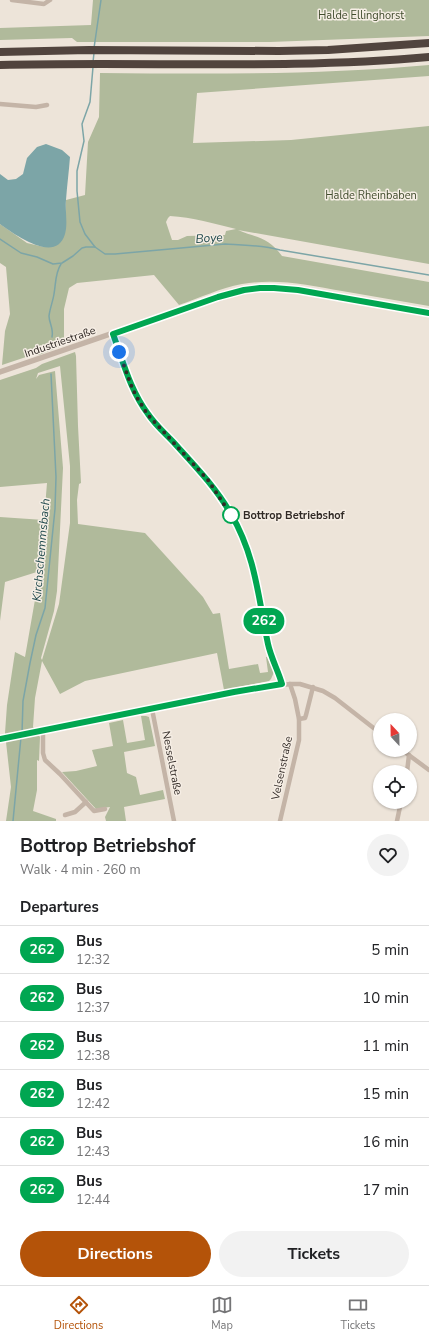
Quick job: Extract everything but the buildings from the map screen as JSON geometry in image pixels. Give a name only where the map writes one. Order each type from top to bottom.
[{"type":"highway","points":[[0,52],[89,50],[328,50],[429,43]]},
{"type":"highway","points":[[0,65],[286,64],[332,63],[429,57]]},
{"type":"street","points":[[12,0],[44,4],[50,0]]},
{"type":"street","points":[[0,104],[36,107],[47,105]]},
{"type":"street","name":"Industriestraße","points":[[0,372],[206,301],[244,290],[274,288],[298,290],[429,313]]},
{"type":"street","points":[[113,334],[131,385],[142,406],[156,424],[208,480],[231,514],[240,532],[256,579],[268,645],[282,684]]},
{"type":"street","points":[[0,738],[29,734],[43,730],[282,684],[300,684],[313,687],[335,698],[373,728]]},
{"type":"street","name":"Velsenstraße","points":[[280,821],[299,740],[299,719],[290,684]]},
{"type":"street","points":[[299,719],[305,718],[313,687]]},
{"type":"street","name":"Nesselstraße","points":[[152,709],[174,821]]},
{"type":"street","points":[[43,730],[43,753],[45,760],[94,811],[105,809]]},
{"type":"street","points":[[410,757],[429,770]]},
{"type":"street","points":[[65,815],[75,812],[86,802]]},
{"type":"street","points":[[397,821],[400,809]]},
{"type":"green space","name":"Halde Ellinghorst","points":[[93,0],[429,0],[429,36],[270,42],[77,42],[72,38],[0,40],[0,28],[91,25]]},
{"type":"green space","name":"Halde Rheinbaben","points":[[429,65],[429,76],[197,93],[193,143],[291,140],[429,126],[429,264],[238,230],[267,242],[272,245],[282,256],[429,282],[429,306],[280,282],[255,282],[242,284],[179,305],[154,275],[77,283],[69,288],[64,309],[64,345],[39,355],[35,354],[2,365],[5,331],[10,314],[6,267],[0,263],[0,224],[27,243],[44,247],[65,233],[66,200],[85,195],[88,142],[99,117],[100,73],[264,73],[347,71]],"holes":[[[170,216],[203,221],[236,229],[226,231],[225,235],[187,236],[178,240],[172,240],[166,222]]]},
{"type":"green space","points":[[75,352],[81,483],[79,484],[77,500],[78,524],[145,533],[203,597],[213,614],[220,613],[229,669],[258,664],[260,673],[268,672],[267,657],[274,672],[269,681],[224,690],[217,653],[85,681],[60,694],[42,661],[35,698],[33,727],[40,737],[39,761],[37,760],[37,790],[33,811],[56,819],[56,821],[6,821],[11,787],[5,733],[7,705],[15,652],[25,657],[40,571],[5,582],[0,621],[0,517],[44,520],[47,483],[0,487],[0,380],[36,368],[42,364]],"holes":[[[60,366],[70,466],[70,523],[59,604],[42,660],[41,658],[54,611],[57,591],[63,468],[55,371],[39,375],[36,379],[38,373]]]},
{"type":"green space","points":[[141,716],[149,717],[155,746],[124,752],[127,773],[136,777],[140,795],[163,790],[165,799],[124,807],[126,821],[106,821],[105,817],[110,807],[96,809],[62,772],[76,771],[97,766],[92,750],[113,746],[109,723],[123,720],[127,743],[145,740]]},
{"type":"water","points":[[46,144],[62,150],[70,157],[66,200],[66,230],[60,243],[53,247],[44,247],[24,240],[0,224],[0,174],[8,180],[16,179],[23,174],[27,158],[37,147]]},
{"type":"waterway","points":[[94,48],[101,0]]},
{"type":"waterway","points":[[93,62],[94,53]]},
{"type":"waterway","points":[[93,67],[90,102],[82,124],[84,141],[77,171],[77,191],[80,222],[85,234],[95,247]]},
{"type":"waterway","name":"Boye","points":[[0,239],[21,253],[37,257],[53,264],[62,263],[82,248],[86,247],[95,247],[105,254],[115,254],[225,244],[266,247],[429,275]]},
{"type":"waterway","name":"Kirchschemmsbach","points":[[52,337],[49,316],[54,297],[57,275],[61,264]]},
{"type":"waterway","name":"Kirchschemmsbach","points":[[22,733],[23,701],[36,635],[45,608],[55,509],[56,477],[51,374]]},
{"type":"waterway","name":"Kirchschemmsbach","points":[[13,821],[21,737]]},
{"type":"bus line","name":"262","points":[[0,739],[234,692],[282,684],[279,672],[268,645],[256,579],[240,532],[231,514],[208,480],[156,424],[142,406],[131,385],[113,334],[218,297],[244,290],[260,288],[298,290],[429,313]]},
{"type":"place","name":"Bottrop Betriebshof","points":[[231,515]]},
{"type":"route","points":[[119,352],[136,396],[148,415],[208,480],[231,515]]}]
